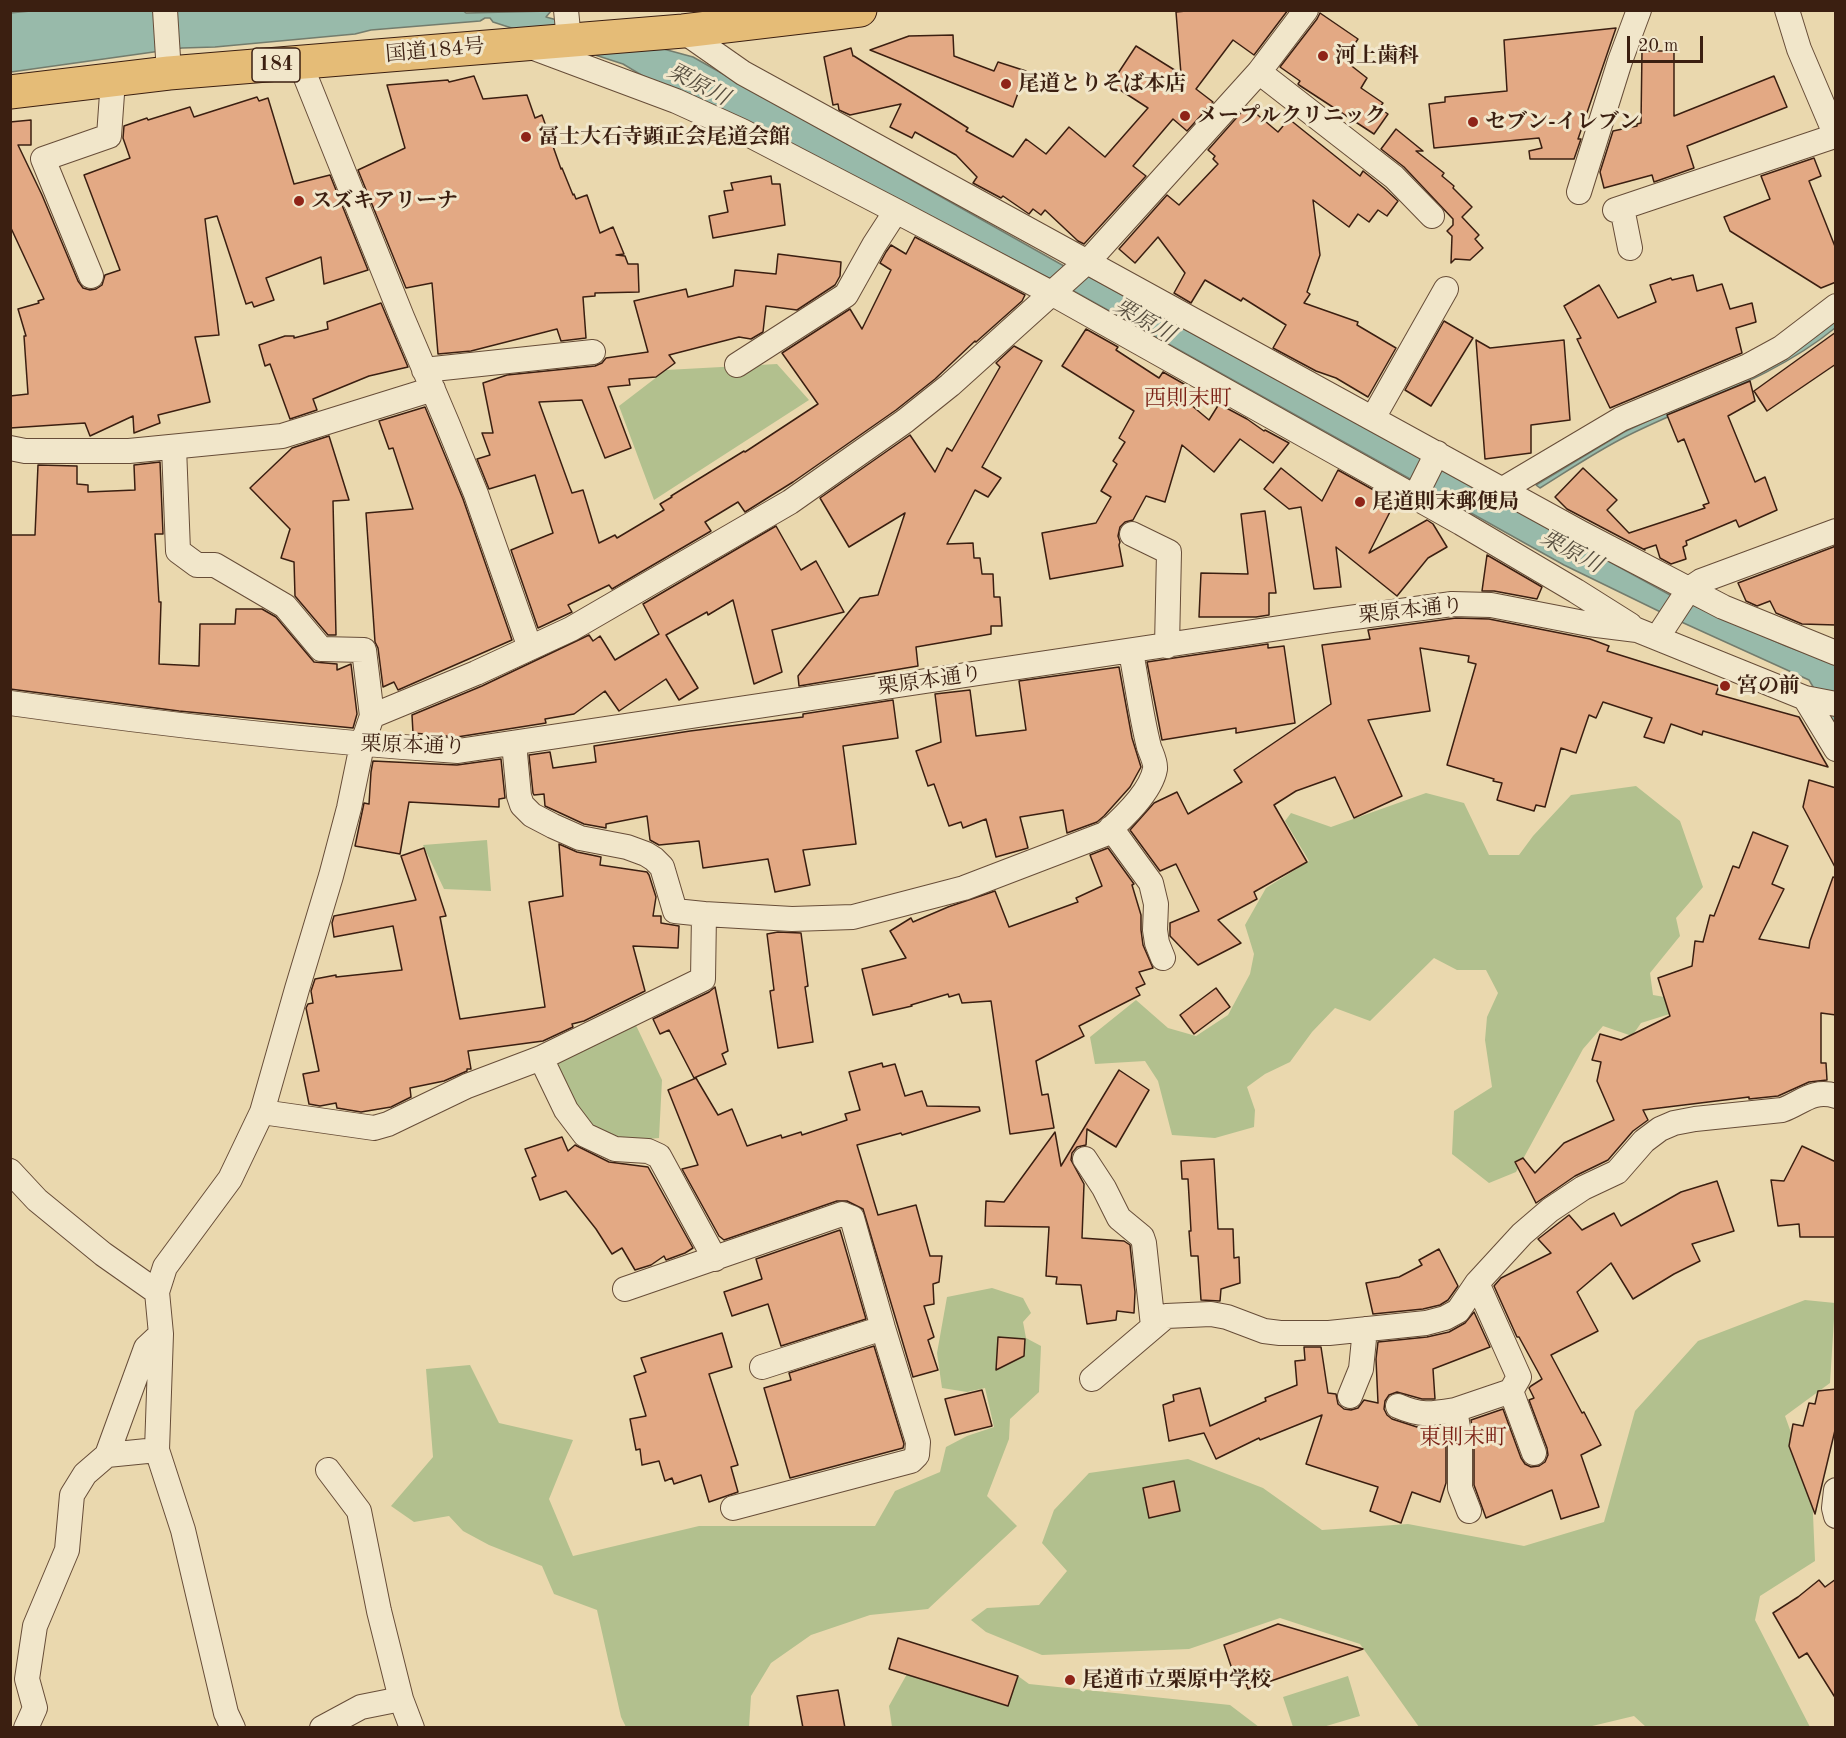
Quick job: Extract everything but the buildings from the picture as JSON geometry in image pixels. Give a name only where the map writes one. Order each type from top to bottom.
[{"type":"highway","name":"国道184号","points":[[10,92],[113,80],[168,65],[300,63],[554,31],[683,31],[860,10]]},
{"type":"street","points":[[165,10],[168,65]]},
{"type":"street","points":[[372,716],[476,673],[571,629],[790,502],[905,421],[950,385],[1092,257],[1259,72],[1306,10]]},
{"type":"street","points":[[1579,192],[1639,10]]},
{"type":"street","points":[[1630,248],[1618,209],[1835,136],[1799,49],[1787,10]]},
{"type":"street","points":[[554,31],[546,54],[676,101],[742,131],[1055,291],[1416,493],[1567,585],[1654,629],[1686,593],[1701,581],[1836,531]]},
{"type":"street","points":[[683,31],[743,74],[1083,264],[1373,418],[1436,457],[1503,489],[1686,593],[1836,653]]},
{"type":"street","points":[[300,63],[476,495],[530,648]]},
{"type":"street","points":[[1259,72],[1394,177],[1432,216]]},
{"type":"street","points":[[91,276],[43,159],[109,136],[113,80]]},
{"type":"street","points":[[737,365],[846,295],[896,211]]},
{"type":"street","points":[[1373,418],[1446,289]]},
{"type":"street","points":[[1503,489],[1621,419],[1749,366],[1781,348],[1836,306]]},
{"type":"street","points":[[10,448],[26,451],[129,451],[282,436],[428,380],[593,352]]},
{"type":"street","points":[[174,447],[178,551],[197,565],[215,565],[285,606],[321,650],[364,650],[372,716],[362,745],[349,808],[331,876],[262,1112],[230,1179],[165,1267],[157,1292],[161,1334],[157,1450],[183,1530],[226,1713],[233,1728]]},
{"type":"street","points":[[1416,493],[1436,457]]},
{"type":"street","points":[[1132,534],[1169,552],[1167,646]]},
{"type":"street","name":"栗原本通り","points":[[10,703],[110,717],[362,745],[458,751],[1452,604],[1491,605],[1589,624],[1654,629],[1819,701]]},
{"type":"street","points":[[514,743],[519,796],[522,804],[532,815],[580,838],[627,847],[646,854],[662,867],[675,911],[792,919],[853,916],[964,888],[1105,834],[1137,801],[1149,784],[1155,767],[1131,652]]},
{"type":"street","points":[[1819,701],[1836,749]]},
{"type":"street","points":[[1111,828],[1151,883],[1156,903],[1157,943],[1163,958]]},
{"type":"street","points":[[262,1112],[374,1128],[388,1125],[467,1086],[541,1058],[703,979],[704,914]]},
{"type":"street","points":[[541,1058],[566,1110],[585,1135],[615,1149],[648,1151],[659,1156],[715,1258]]},
{"type":"street","points":[[1092,1379],[1166,1316],[1211,1314],[1227,1317],[1264,1331],[1280,1333],[1329,1333],[1426,1323],[1445,1318],[1458,1311],[1477,1283],[1509,1247],[1550,1210],[1583,1188],[1617,1172],[1644,1141],[1660,1129],[1674,1123],[1695,1119],[1782,1110],[1814,1095],[1836,1096]]},
{"type":"street","points":[[1085,1159],[1104,1188],[1119,1218],[1142,1237],[1153,1326]]},
{"type":"street","points":[[10,1171],[37,1200],[103,1254],[157,1292]]},
{"type":"street","points":[[625,1289],[842,1214],[852,1218],[918,1442],[917,1455],[911,1461],[733,1508]]},
{"type":"street","points":[[1398,1407],[1414,1413],[1428,1414],[1455,1410],[1511,1391],[1519,1377],[1477,1283]]},
{"type":"street","points":[[762,1367],[883,1328]]},
{"type":"street","points":[[1350,1396],[1361,1369],[1365,1329]]},
{"type":"street","points":[[26,1728],[35,1708],[19,1678],[35,1626],[68,1550],[72,1495],[85,1474],[107,1455],[146,1348],[161,1334]]},
{"type":"street","points":[[1511,1391],[1534,1453]]},
{"type":"street","points":[[1455,1410],[1460,1439],[1460,1488],[1469,1511]]},
{"type":"street","points":[[107,1455],[157,1450]]},
{"type":"street","points":[[328,1470],[359,1511],[379,1611],[401,1699],[412,1728]]},
{"type":"street","points":[[1836,1490],[1834,1508],[1836,1516]]},
{"type":"street","points":[[322,1728],[361,1707],[401,1699]]},
{"type":"green space","points":[[777,364],[809,400],[654,500],[619,406],[666,370]]},
{"type":"green space","points":[[1636,786],[1680,821],[1703,887],[1676,918],[1680,936],[1650,973],[1653,995],[1676,999],[1676,1012],[1641,1023],[1632,1036],[1603,1026],[1583,1049],[1516,1172],[1489,1183],[1452,1154],[1454,1111],[1492,1087],[1485,1040],[1487,1017],[1498,993],[1486,970],[1457,970],[1434,958],[1370,1021],[1335,1008],[1312,1032],[1290,1062],[1265,1074],[1247,1087],[1255,1110],[1254,1127],[1215,1138],[1172,1135],[1158,1081],[1145,1061],[1095,1064],[1090,1037],[1136,1000],[1168,1028],[1196,1036],[1228,1015],[1250,974],[1254,954],[1245,925],[1266,888],[1309,861],[1285,821],[1291,813],[1331,827],[1426,793],[1464,803],[1489,855],[1519,855],[1533,836],[1571,795]]},
{"type":"green space","points":[[487,840],[491,891],[444,889],[423,845]]},
{"type":"green space","points":[[633,1019],[662,1080],[659,1138],[625,1141],[596,1130],[571,1099],[554,1062]]},
{"type":"green space","points":[[992,1288],[1023,1298],[1031,1313],[1023,1322],[1026,1338],[1041,1346],[1039,1392],[1010,1419],[1009,1439],[987,1496],[1017,1526],[928,1609],[870,1615],[811,1635],[771,1663],[751,1696],[749,1727],[626,1727],[621,1717],[597,1610],[554,1594],[542,1566],[489,1545],[463,1531],[449,1516],[414,1522],[391,1506],[433,1457],[426,1369],[470,1365],[499,1423],[573,1440],[549,1499],[573,1556],[699,1526],[875,1526],[895,1491],[940,1472],[946,1447],[967,1436],[994,1427],[985,1388],[967,1392],[942,1388],[937,1353],[947,1297]]},
{"type":"green space","points":[[1805,1300],[1835,1303],[1830,1383],[1785,1416],[1812,1491],[1815,1561],[1760,1596],[1755,1620],[1810,1727],[1646,1727],[1634,1716],[1588,1727],[1419,1727],[1360,1644],[1280,1618],[1189,1649],[1042,1655],[986,1632],[971,1620],[987,1608],[1039,1605],[1067,1571],[1042,1543],[1054,1510],[1089,1473],[1188,1459],[1263,1488],[1322,1530],[1408,1524],[1524,1546],[1604,1522],[1635,1411],[1698,1341]]},
{"type":"green space","points":[[907,1674],[1008,1706],[1018,1676],[1029,1684],[1230,1705],[1259,1727],[892,1727],[889,1706]]},
{"type":"green space","points":[[1348,1676],[1360,1716],[1323,1727],[1293,1727],[1283,1697]]},
{"type":"water","name":"栗原川","points":[[41,10],[462,10],[466,13],[551,11],[546,17],[693,57],[1064,266],[1086,275],[1672,596],[1786,646],[1835,664],[1835,724],[1809,680],[1564,565],[1070,289],[852,176],[643,76],[623,64],[485,18],[480,21],[371,30],[355,34],[182,48],[11,72],[10,13]]},
{"type":"water","points":[[1835,322],[1835,328],[1787,361],[1734,388],[1627,436],[1540,488],[1536,485],[1624,432],[1794,352]]},
{"type":"place","name":"河上歯科","points":[[1323,56]]},
{"type":"place","name":"尾道とりそば本店","points":[[1006,84]]},
{"type":"place","name":"メープルクリニック","points":[[1185,116]]},
{"type":"place","name":"セブン-イレブン","points":[[1473,122]]},
{"type":"place","name":"冨士大石寺顕正会尾道会館","points":[[526,137]]},
{"type":"place","name":"スズキアリーナ","points":[[299,201]]},
{"type":"place","name":"尾道則末郵便局","points":[[1360,502]]},
{"type":"place","name":"宮の前","points":[[1725,686]]},
{"type":"place","name":"尾道市立栗原中学校","points":[[1070,1680]]},
{"type":"district","name":"西則末町","points":[[1188,399]]},
{"type":"district","name":"東則末町","points":[[1463,1438]]}]
